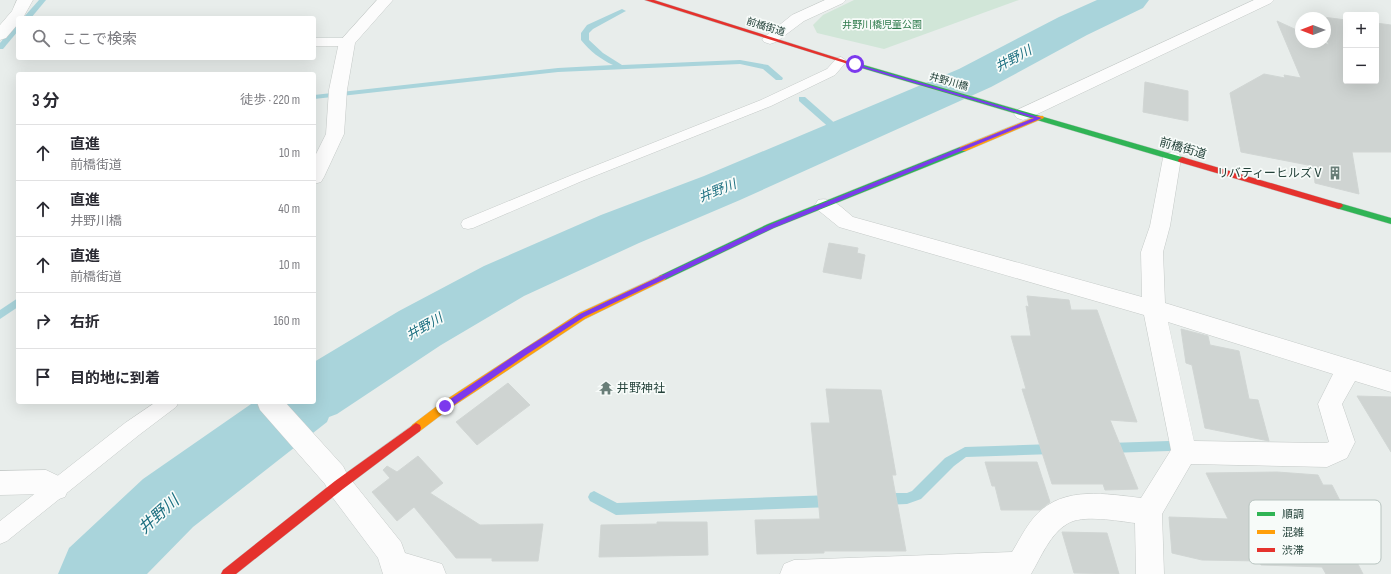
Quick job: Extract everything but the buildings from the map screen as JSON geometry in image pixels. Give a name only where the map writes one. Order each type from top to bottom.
[{"type":"street","points":[[316,173],[335,134],[338,98],[347,42],[385,0]]},
{"type":"street","name":"前橋街道","points":[[648,0],[878,72]]},
{"type":"street","points":[[770,39],[798,18],[838,0]]},
{"type":"street","points":[[1019,113],[1266,0]]},
{"type":"street","points":[[16,16],[19,13],[18,5]]},
{"type":"street","points":[[0,35],[16,16]]},
{"type":"street","name":"井野川橋","points":[[878,72],[1019,113]]},
{"type":"street","name":"前橋街道","points":[[1019,113],[1391,221]]},
{"type":"street","points":[[226,574],[336,480],[524,353],[582,316],[771,226],[1040,118]]},
{"type":"street","points":[[1150,574],[1148,512],[1184,452],[1154,309],[1152,252],[1160,226],[1172,158]]},
{"type":"street","points":[[825,205],[846,222],[1154,309],[1391,382]]},
{"type":"street","points":[[1184,452],[1327,455],[1338,450],[1342,442],[1330,404],[1349,368]]},
{"type":"street","points":[[271,404],[336,480],[391,552],[393,569],[432,574]]},
{"type":"street","points":[[0,484],[46,482],[56,488]]},
{"type":"street","points":[[794,574],[932,571],[1020,566],[1037,536],[1049,520],[1062,511],[1084,507],[1148,512]]},
{"type":"lane","points":[[316,42],[347,42]]},
{"type":"lane","points":[[468,224],[577,178],[689,135],[766,103],[832,72],[841,61]]},
{"type":"lane","points":[[0,534],[56,488],[132,429],[167,404]]},
{"type":"green space","name":"井野川橋児童公園","points":[[854,0],[1019,0],[884,49],[817,33],[813,25],[823,15]]},
{"type":"waterway","points":[[29,16],[43,0]]},
{"type":"waterway","name":"井野川","points":[[316,394],[420,328],[504,281],[620,229],[722,188],[975,78],[1073,26],[1129,0]]},
{"type":"waterway","points":[[618,65],[592,48],[585,40],[585,33],[590,27],[622,11]]},
{"type":"waterway","points":[[0,47],[16,29]]},
{"type":"waterway","points":[[316,97],[558,70],[740,62],[765,67],[779,78]]},
{"type":"waterway","points":[[802,99],[844,136]]},
{"type":"waterway","points":[[0,315],[16,303]]},
{"type":"waterway","name":"井野川","points":[[95,574],[168,503],[301,404]]},
{"type":"waterway","points":[[1109,448],[1169,446]]},
{"type":"waterway","points":[[884,499],[907,499],[916,495],[923,490],[942,469],[957,456],[965,452],[1053,449]]},
{"type":"waterway","points":[[594,497],[616,509],[832,501]]},
{"type":"traffic: fast","points":[[850,63],[1182,160]]},
{"type":"traffic: fast","points":[[662,278],[771,226],[963,149]]},
{"type":"traffic: fast","points":[[1339,206],[1391,221]]},
{"type":"traffic: slow","points":[[963,149],[1040,118]]},
{"type":"traffic: slow","points":[[416,428],[445,406],[582,316],[662,278]]},
{"type":"traffic: jam","points":[[648,0],[850,63]]},
{"type":"traffic: jam","points":[[1182,160],[1339,206]]},
{"type":"traffic: jam","points":[[227,574],[339,485],[416,428]]},
{"type":"place","name":"リバティーヒルズⅤ","points":[[1335,173]]},
{"type":"place","name":"井野神社","points":[[606,388]]},
{"type":"route","points":[[445,406],[582,316],[692,262],[771,226],[1040,118],[878,72],[855,64]]}]
